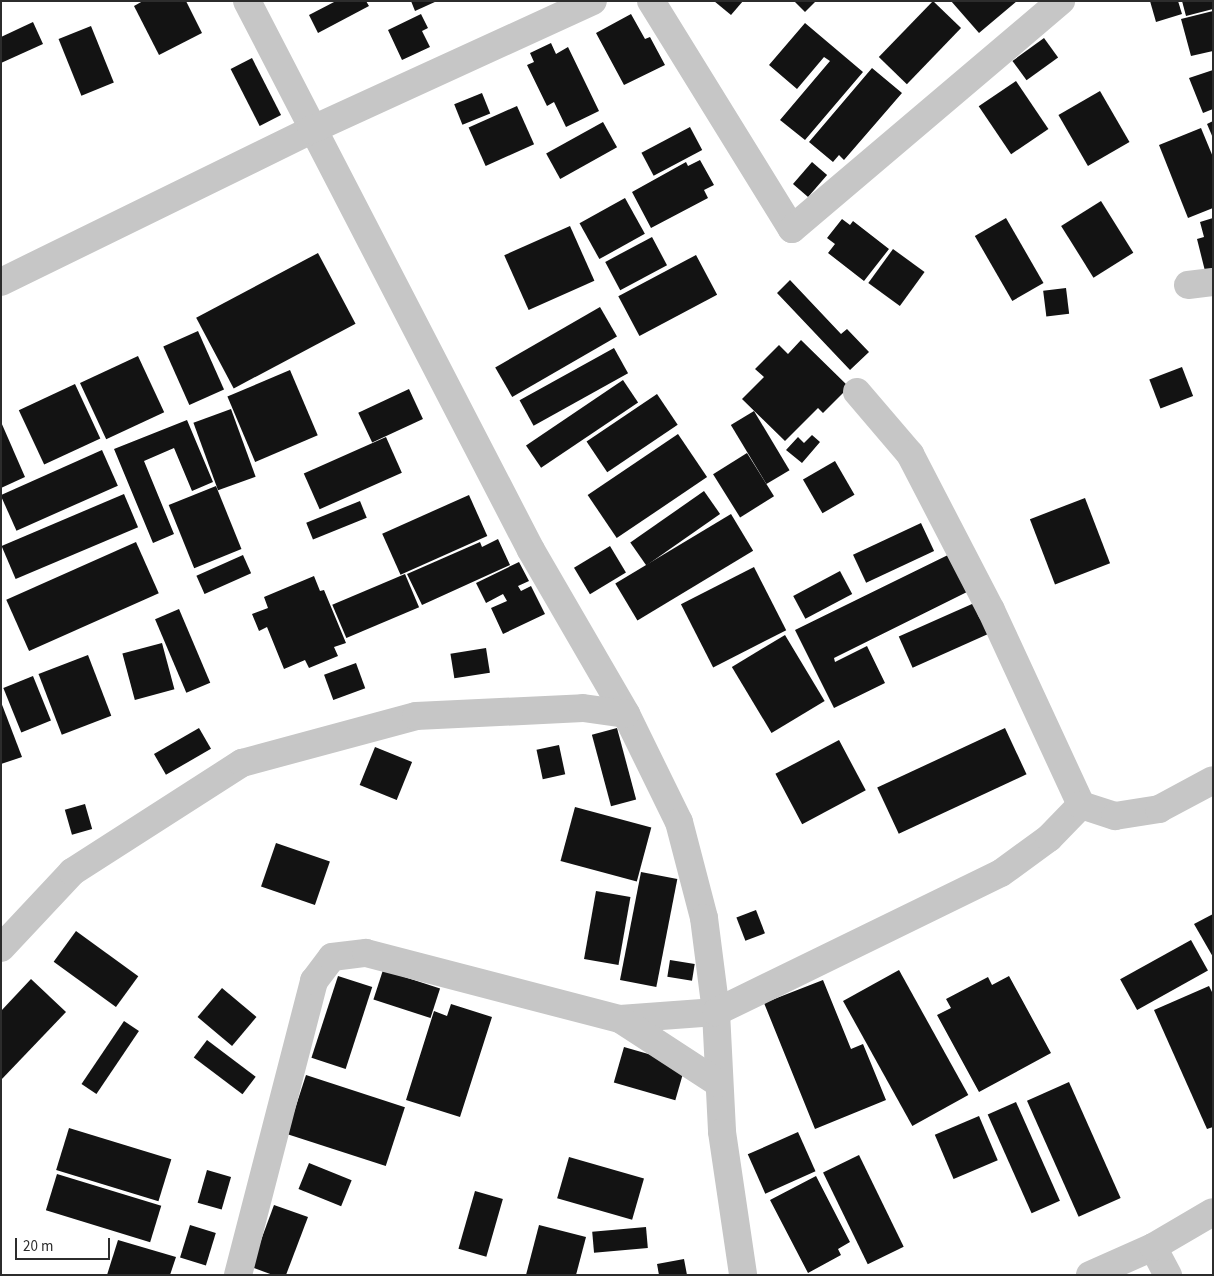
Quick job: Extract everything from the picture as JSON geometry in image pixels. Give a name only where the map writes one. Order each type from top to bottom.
[{"type":"street","points":[[247,1],[312,130],[531,550],[626,714],[679,822],[692,862],[704,918],[716,1012],[718,1083],[730,1201],[743,1275]]},
{"type":"street","points":[[1,282],[312,130],[593,1]]},
{"type":"street","points":[[651,1],[792,229],[1061,1]]},
{"type":"street","points":[[857,392],[910,454],[991,610],[1081,805],[1115,816],[1159,809],[1213,780]]},
{"type":"street","points":[[1,948],[72,872],[242,763],[416,716],[583,708],[626,714]]},
{"type":"street","points":[[620,1019],[716,1012],[1001,873],[1049,838],[1081,805]]},
{"type":"street","points":[[238,1275],[314,981],[332,957],[366,953],[620,1019],[718,1083]]},
{"type":"street","points":[[1090,1275],[1153,1247],[1213,1212]]},
{"type":"street","points":[[1153,1247],[1168,1275]]},
{"type":"building","points":[[143,1],[186,1],[202,33],[159,55],[134,6]]},
{"type":"building","points":[[336,1],[366,1],[369,6],[318,33],[309,15]]},
{"type":"building","points":[[411,1],[437,1],[415,11]]},
{"type":"building","points":[[714,1],[743,1],[731,15]]},
{"type":"building","points":[[794,1],[816,1],[805,12]]},
{"type":"building","points":[[933,1],[961,28],[907,84],[879,57]]},
{"type":"building","points":[[951,1],[1017,1],[979,33]]},
{"type":"building","points":[[1150,1],[1178,1],[1182,14],[1156,22]]},
{"type":"building","points":[[1182,1],[1213,1],[1213,9],[1186,16]]},
{"type":"building","points":[[1213,11],[1213,51],[1191,56],[1181,19]]},
{"type":"building","points":[[421,14],[428,28],[422,31],[430,47],[402,60],[388,30]]},
{"type":"building","points":[[631,14],[645,39],[650,37],[665,65],[624,85],[596,33]]},
{"type":"building","points":[[33,22],[43,44],[1,63],[1,37]]},
{"type":"building","points":[[805,23],[863,72],[805,140],[780,120],[830,61],[824,57],[797,89],[769,65]]},
{"type":"building","points":[[91,26],[114,83],[81,96],[59,39]]},
{"type":"building","points":[[1044,38],[1058,57],[1027,80],[1012,61]]},
{"type":"building","points":[[551,43],[556,54],[568,47],[599,111],[566,127],[554,102],[547,106],[527,65],[534,62],[530,53]]},
{"type":"building","points":[[252,58],[281,115],[260,126],[231,69]]},
{"type":"building","points":[[872,68],[902,93],[844,160],[839,155],[833,162],[809,142]]},
{"type":"building","points":[[1213,70],[1213,109],[1203,113],[1189,78]]},
{"type":"building","points":[[1016,81],[1048,129],[1011,154],[979,106]]},
{"type":"building","points":[[1100,91],[1130,142],[1088,166],[1058,115]]},
{"type":"building","points":[[482,93],[490,113],[462,125],[454,104]]},
{"type":"building","points":[[517,106],[534,144],[486,166],[469,128]]},
{"type":"building","points":[[1213,121],[1213,138],[1207,124]]},
{"type":"building","points":[[603,122],[617,147],[560,179],[546,154]]},
{"type":"building","points":[[690,127],[702,150],[654,176],[641,153]]},
{"type":"building","points":[[1201,128],[1213,157],[1213,208],[1188,218],[1159,145]]},
{"type":"building","points":[[700,160],[714,185],[704,190],[708,198],[651,228],[632,192],[686,162],[688,166]]},
{"type":"building","points":[[812,162],[827,175],[808,197],[793,184]]},
{"type":"building","points":[[625,198],[645,234],[599,259],[580,223]]},
{"type":"building","points":[[1101,201],[1133,253],[1093,278],[1061,226]]},
{"type":"building","points":[[1006,218],[1044,283],[1012,301],[975,236]]},
{"type":"building","points":[[1213,218],[1213,269],[1205,271],[1197,239],[1204,237],[1200,222]]},
{"type":"building","points":[[842,219],[850,225],[853,221],[889,249],[864,281],[828,253],[835,244],[827,238]]},
{"type":"building","points":[[570,226],[594,281],[529,310],[504,255]]},
{"type":"building","points":[[652,237],[667,265],[620,290],[605,262]]},
{"type":"building","points":[[893,249],[925,272],[900,306],[868,283]]},
{"type":"building","points":[[318,253],[356,324],[234,388],[196,318]]},
{"type":"building","points":[[696,255],[717,295],[639,336],[618,296]]},
{"type":"building","points":[[790,280],[841,334],[847,329],[869,352],[850,370],[777,293]]},
{"type":"building","points":[[1066,288],[1069,314],[1046,317],[1043,291]]},
{"type":"building","points":[[600,307],[617,336],[512,397],[495,368]]},
{"type":"building","points":[[198,331],[224,389],[189,405],[163,346]]},
{"type":"building","points":[[801,340],[849,387],[823,413],[818,408],[785,441],[742,399],[764,377],[755,369],[779,345],[788,354]]},
{"type":"building","points":[[614,348],[628,373],[534,426],[520,400]]},
{"type":"building","points":[[138,356],[164,412],[106,439],[80,383]]},
{"type":"building","points":[[1182,367],[1193,396],[1160,408],[1149,380]]},
{"type":"building","points":[[290,370],[318,435],[255,462],[227,397]]},
{"type":"building","points":[[623,380],[638,402],[541,468],[526,445]]},
{"type":"building","points":[[75,384],[100,438],[44,465],[19,410]]},
{"type":"building","points":[[409,389],[423,419],[372,443],[358,413]]},
{"type":"building","points":[[657,394],[678,425],[607,472],[587,442]]},
{"type":"building","points":[[231,409],[256,477],[218,490],[193,423]]},
{"type":"building","points":[[754,411],[790,470],[766,484],[731,425]]},
{"type":"building","points":[[187,420],[213,482],[192,491],[174,448],[144,461],[174,534],[153,543],[114,449]]},
{"type":"building","points":[[1,422],[25,477],[1,488]]},
{"type":"building","points":[[678,434],[707,477],[617,538],[588,495]]},
{"type":"building","points":[[812,435],[820,442],[802,463],[786,450],[798,437],[804,443]]},
{"type":"building","points":[[386,437],[402,473],[320,509],[304,474]]},
{"type":"building","points":[[102,450],[118,486],[16,531],[1,495]]},
{"type":"building","points":[[747,453],[774,496],[740,517],[713,474]]},
{"type":"building","points":[[835,461],[854,495],[822,513],[803,479]]},
{"type":"building","points":[[216,486],[241,549],[194,568],[169,505]]},
{"type":"building","points":[[704,491],[720,514],[646,566],[630,543]]},
{"type":"building","points":[[124,494],[138,527],[16,579],[2,546]]},
{"type":"building","points":[[469,495],[487,536],[401,575],[382,534]]},
{"type":"building","points":[[1085,498],[1110,563],[1055,584],[1030,519]]},
{"type":"building","points":[[360,501],[367,518],[313,539],[306,523]]},
{"type":"building","points":[[731,514],[753,551],[637,620],[615,584]]},
{"type":"building","points":[[921,523],[934,551],[866,583],[853,555]]},
{"type":"building","points":[[498,539],[510,565],[422,605],[407,574],[480,542],[482,547]]},
{"type":"building","points":[[136,542],[159,593],[29,651],[6,600]]},
{"type":"building","points":[[610,546],[626,573],[590,594],[574,568]]},
{"type":"building","points":[[950,554],[969,591],[834,658],[835,662],[867,646],[885,683],[834,708],[795,630]]},
{"type":"building","points":[[243,555],[251,573],[205,594],[196,576]]},
{"type":"building","points":[[519,562],[529,581],[518,586],[521,591],[531,586],[545,614],[503,634],[491,608],[507,601],[503,594],[486,603],[476,583]]},
{"type":"building","points":[[754,567],[786,630],[713,667],[681,604]]},
{"type":"building","points":[[840,571],[852,594],[805,619],[793,596]]},
{"type":"building","points":[[405,574],[419,607],[346,638],[332,605]]},
{"type":"building","points":[[314,576],[320,591],[324,590],[346,643],[334,647],[338,656],[309,668],[305,660],[284,669],[267,627],[259,631],[252,614],[268,608],[264,597]]},
{"type":"building","points":[[981,600],[995,631],[913,668],[899,637]]},
{"type":"building","points":[[179,609],[210,683],[186,693],[155,619]]},
{"type":"building","points":[[785,635],[825,701],[772,733],[732,667]]},
{"type":"building","points":[[162,643],[174,689],[135,700],[122,654]]},
{"type":"building","points":[[486,648],[490,673],[454,678],[450,654]]},
{"type":"building","points":[[88,655],[111,716],[62,735],[39,674]]},
{"type":"building","points":[[356,663],[365,688],[333,700],[324,675]]},
{"type":"building","points":[[33,676],[51,721],[21,732],[3,688]]},
{"type":"building","points":[[1,702],[22,757],[1,764]]},
{"type":"building","points":[[199,728],[211,749],[166,775],[154,754]]},
{"type":"building","points":[[617,728],[636,799],[611,806],[592,735]]},
{"type":"building","points":[[1005,728],[1027,774],[899,834],[877,788]]},
{"type":"building","points":[[839,740],[866,790],[802,824],[775,774]]},
{"type":"building","points":[[559,745],[565,774],[543,779],[537,750]]},
{"type":"building","points":[[375,747],[412,762],[397,800],[360,785]]},
{"type":"building","points":[[85,804],[92,829],[72,835],[65,810]]},
{"type":"building","points":[[575,807],[651,827],[637,882],[561,861]]},
{"type":"building","points":[[276,843],[330,862],[315,905],[261,886]]},
{"type":"building","points":[[641,872],[677,879],[656,987],[620,980]]},
{"type":"building","points":[[596,891],[630,897],[618,965],[584,959]]},
{"type":"building","points":[[756,910],[765,933],[745,941],[736,918]]},
{"type":"building","points":[[1213,914],[1213,957],[1194,924]]},
{"type":"building","points":[[76,931],[138,976],[116,1007],[54,962]]},
{"type":"building","points":[[1191,940],[1208,971],[1137,1010],[1120,979]]},
{"type":"building","points":[[670,960],[695,964],[692,981],[667,977]]},
{"type":"building","points":[[383,970],[440,989],[430,1018],[373,999]]},
{"type":"building","points":[[899,970],[968,1095],[912,1126],[843,1001]]},
{"type":"building","points":[[338,976],[372,987],[346,1069],[311,1058]]},
{"type":"building","points":[[1009,976],[1051,1053],[979,1092],[937,1015],[951,1008],[946,999],[988,977],[992,985]]},
{"type":"building","points":[[31,979],[66,1012],[1,1080],[1,1011]]},
{"type":"building","points":[[823,980],[851,1049],[863,1044],[886,1100],[815,1129],[764,1003]]},
{"type":"building","points":[[1209,986],[1213,994],[1213,1127],[1207,1129],[1154,1010]]},
{"type":"building","points":[[222,988],[256,1017],[232,1046],[198,1017]]},
{"type":"building","points":[[451,1004],[492,1017],[460,1117],[406,1100],[434,1011],[447,1016]]},
{"type":"building","points":[[124,1021],[139,1031],[96,1094],[82,1084]]},
{"type":"building","points":[[207,1040],[256,1077],[242,1094],[194,1058]]},
{"type":"building","points":[[624,1047],[686,1065],[675,1100],[614,1083]]},
{"type":"building","points":[[306,1075],[405,1107],[386,1166],[287,1134]]},
{"type":"building","points":[[1069,1082],[1121,1198],[1079,1217],[1027,1101]]},
{"type":"building","points":[[1016,1102],[1060,1201],[1032,1213],[988,1115]]},
{"type":"building","points":[[979,1116],[998,1160],[954,1179],[935,1135]]},
{"type":"building","points":[[69,1128],[171,1159],[158,1201],[56,1170]]},
{"type":"building","points":[[798,1132],[815,1171],[765,1194],[748,1154]]},
{"type":"building","points":[[859,1155],[904,1247],[868,1264],[823,1173]]},
{"type":"building","points":[[569,1157],[644,1178],[632,1220],[557,1198]]},
{"type":"building","points":[[309,1163],[352,1180],[341,1206],[299,1189]]},
{"type":"building","points":[[207,1170],[231,1177],[222,1210],[198,1203]]},
{"type":"building","points":[[57,1174],[161,1206],[150,1242],[46,1210]]},
{"type":"building","points":[[816,1176],[850,1242],[838,1249],[841,1255],[808,1273],[770,1200]]},
{"type":"building","points":[[475,1191],[503,1199],[486,1257],[458,1249]]},
{"type":"building","points":[[274,1205],[308,1217],[286,1275],[273,1275],[251,1267]]},
{"type":"building","points":[[190,1225],[216,1233],[206,1265],[180,1258]]},
{"type":"building","points":[[539,1225],[586,1237],[576,1275],[526,1275]]},
{"type":"building","points":[[646,1227],[648,1248],[594,1253],[592,1232]]},
{"type":"building","points":[[118,1240],[176,1257],[170,1275],[107,1275]]},
{"type":"building","points":[[684,1259],[687,1275],[659,1275],[657,1264]]}]
